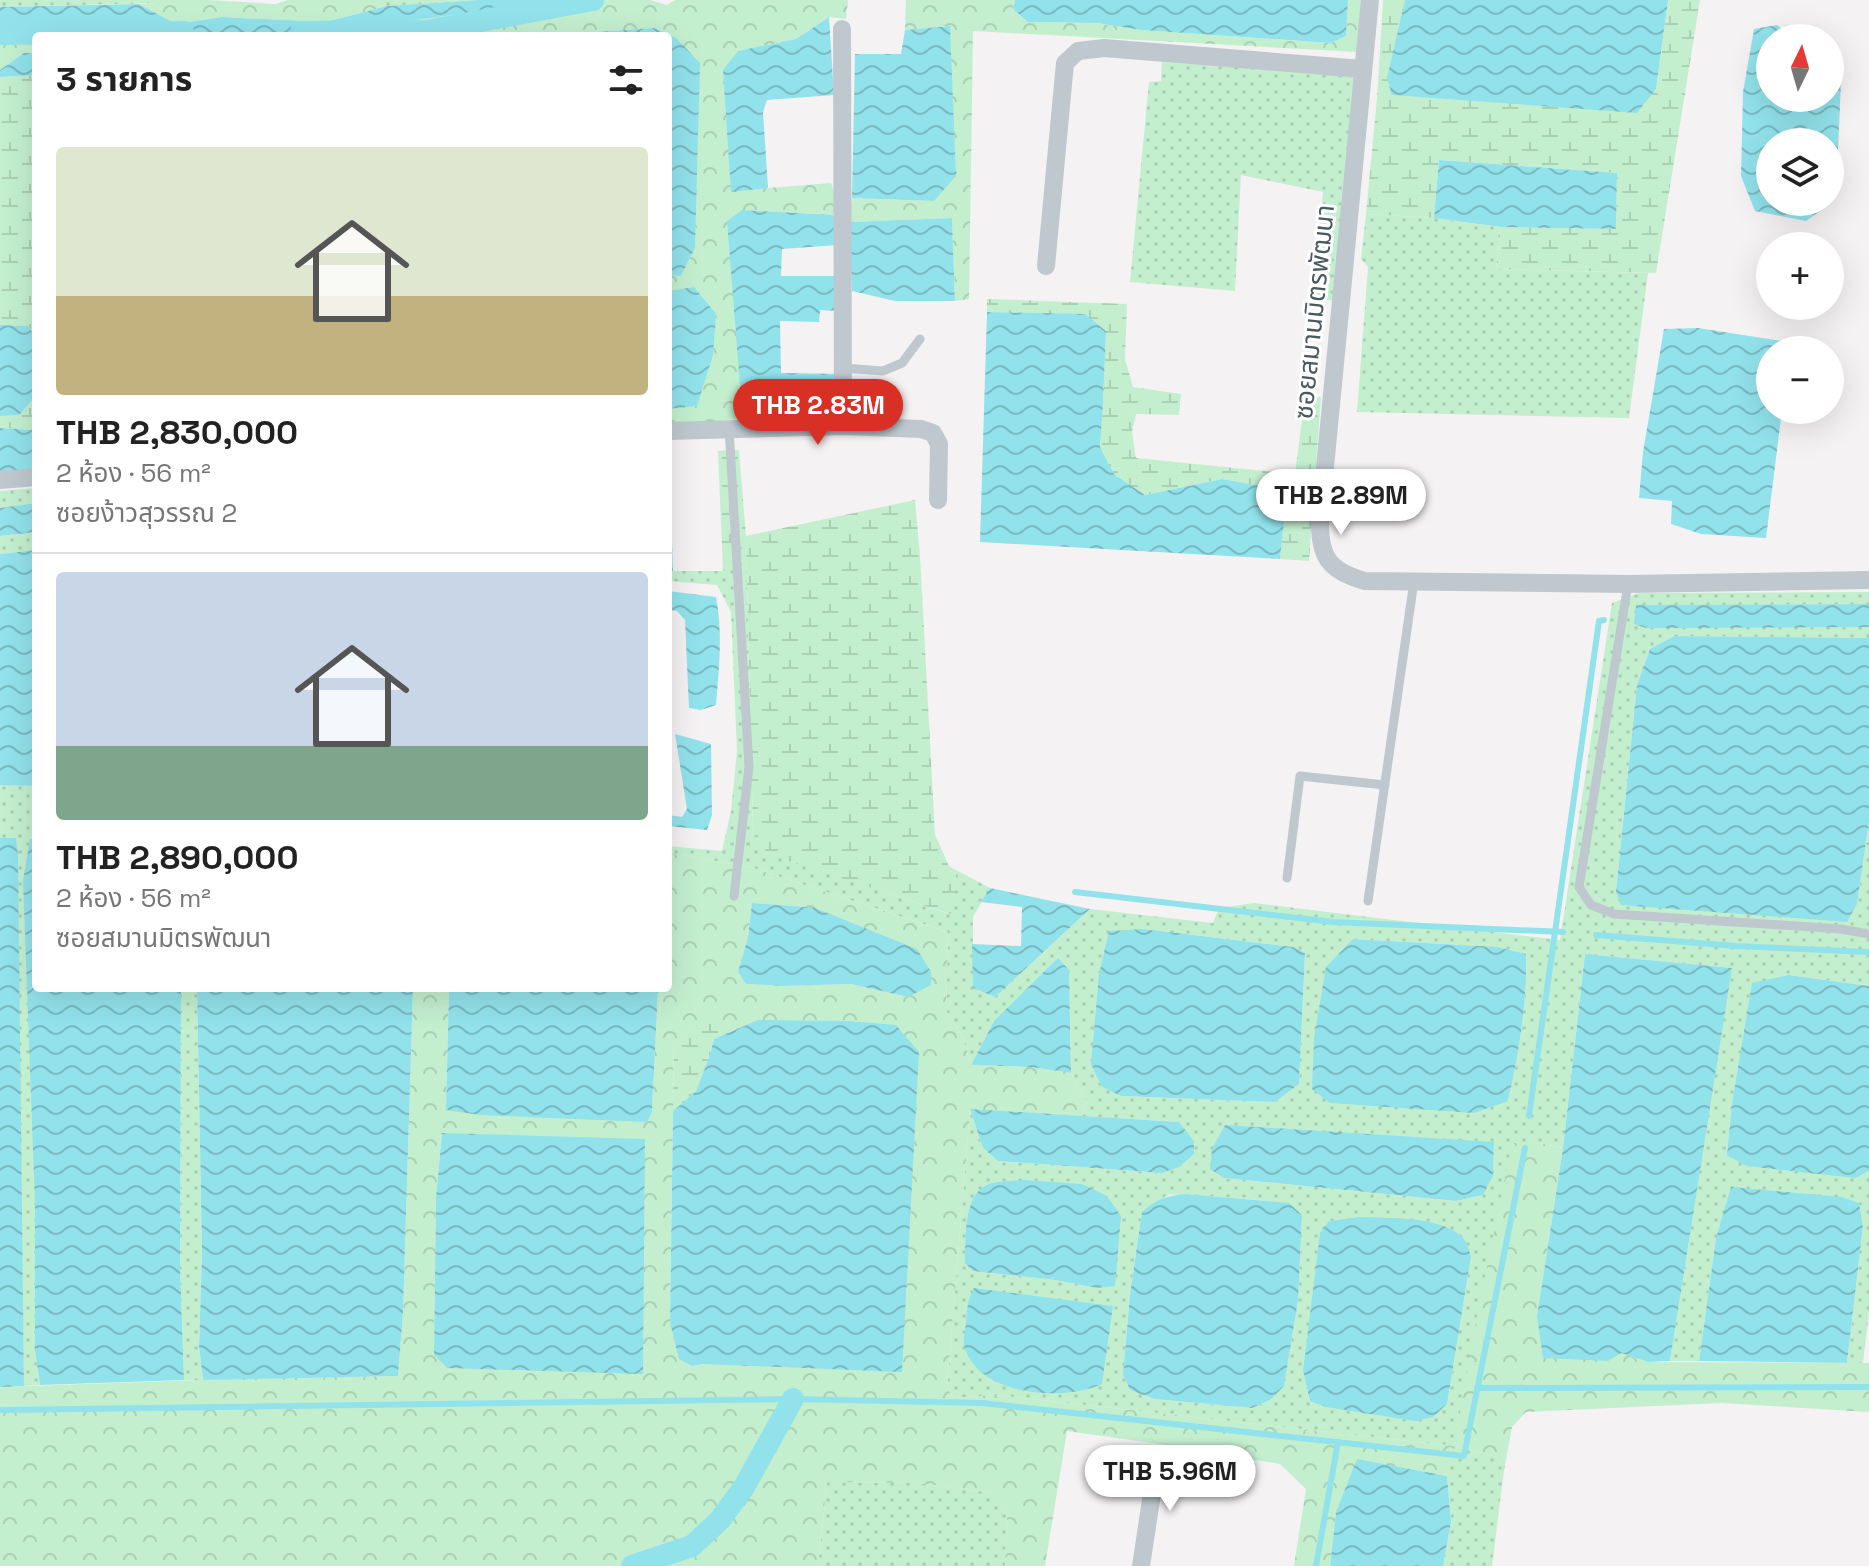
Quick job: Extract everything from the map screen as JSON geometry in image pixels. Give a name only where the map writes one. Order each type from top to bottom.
[{"type":"street","name":"ซอยสมานมิตรพัฒนา","points":[[1370,0],[1320,519],[1324,553],[1332,566],[1346,576],[1365,581],[1628,584],[1869,580]]},
{"type":"street","points":[[842,29],[843,426]]},
{"type":"street","points":[[1046,266],[1065,63],[1078,51],[1104,48],[1363,69]]},
{"type":"street","points":[[672,431],[843,426],[921,429],[933,433],[939,444],[938,500]]},
{"type":"street","points":[[0,480],[32,477]]},
{"type":"street","points":[[1141,1566],[1158,1454]]},
{"type":"lane","points":[[844,368],[883,371],[902,363],[920,339]]},
{"type":"lane","points":[[729,428],[749,767],[734,896]]},
{"type":"lane","points":[[1368,901],[1414,581]]},
{"type":"lane","points":[[1628,584],[1579,887],[1591,905],[1614,914],[1841,929],[1869,934]]},
{"type":"lane","points":[[1287,878],[1300,776],[1385,785]]},
{"type":"green space","points":[[0,0],[157,0],[159,3],[0,7]]},
{"type":"green space","points":[[157,0],[275,4],[288,0],[381,0],[387,6],[326,22],[222,17],[176,24],[139,4],[158,3]]},
{"type":"green space","points":[[381,0],[478,0],[387,6]]},
{"type":"green space","points":[[564,0],[650,0],[667,5],[675,0],[848,0],[846,19],[829,17],[796,39],[739,51],[731,191],[831,183],[838,202],[833,215],[743,210],[740,385],[783,415],[672,425],[672,409],[697,406],[694,287],[672,290],[672,275],[681,276],[695,248],[696,194],[672,32],[654,28],[595,32],[328,32]]},
{"type":"green space","points":[[906,0],[1015,0],[1013,9],[1028,22],[1097,23],[1141,30],[1331,43],[1346,36],[1348,0],[1363,0],[1358,52],[973,31],[969,299],[955,301],[952,218],[849,222],[852,198],[934,201],[950,26],[905,30]]},
{"type":"green space","points":[[1383,0],[1405,0],[1405,5],[1656,89],[1668,0],[1700,0],[1656,273],[1496,269],[1501,227],[1616,229],[1617,173],[1439,160],[1434,218],[1366,214]]},
{"type":"green space","points":[[116,23],[152,32],[32,32],[32,53],[24,53],[0,70],[0,29]]},
{"type":"green space","points":[[1162,62],[1353,75],[1358,80],[1336,301],[1314,298],[1323,192],[1241,175],[1235,291],[1130,282],[1149,82],[1161,81]]},
{"type":"green space","points":[[32,75],[32,332],[28,326],[0,325],[0,77]]},
{"type":"green space","points":[[1366,214],[1434,218],[1501,227],[1496,269],[1648,273],[1629,418],[1357,412],[1368,267],[1361,259]]},
{"type":"green space","points":[[987,299],[1127,304],[1125,359],[1133,387],[1181,394],[1179,415],[1136,414],[1132,432],[1136,458],[1295,474],[1305,397],[1321,397],[1309,561],[1280,559],[1286,491],[1222,479],[1145,495],[1114,474],[1100,447],[1106,331],[1085,315],[987,312]]},
{"type":"green space","points":[[32,400],[32,430],[0,428],[0,416],[19,415]]},
{"type":"green space","points":[[739,450],[746,536],[915,500],[935,835],[949,866],[956,870],[953,915],[768,854],[753,833],[746,538],[723,571],[718,451]]},
{"type":"green space","points":[[32,488],[32,504],[0,508],[0,491]]},
{"type":"green space","points":[[32,532],[32,550],[0,554],[0,536]]},
{"type":"green space","points":[[746,536],[753,833],[768,853],[952,915],[956,870],[990,888],[973,917],[973,988],[995,997],[1090,909],[1213,923],[1219,908],[1254,903],[1560,940],[1612,603],[1639,593],[1869,592],[1869,604],[1636,606],[1818,627],[1869,627],[1869,638],[1674,636],[1650,649],[1637,685],[1616,891],[1857,904],[1869,821],[1869,986],[1789,975],[1856,1178],[1869,1171],[1869,1312],[1863,1363],[1847,1363],[1863,1226],[1859,1203],[1716,1238],[1699,1361],[1670,1361],[1731,968],[1585,954],[1563,1148],[1534,1142],[1455,1446],[1497,1457],[1504,1470],[1492,1566],[1443,1566],[1451,1522],[1447,1476],[1454,1446],[995,1395],[953,1398],[947,1388],[970,1109],[983,1148],[998,1161],[1162,1173],[1179,1122],[1082,1116],[1087,1103],[1071,1073],[1069,970],[994,1021],[971,1065],[963,1038],[946,1010],[948,932],[750,867],[672,854],[672,846],[722,851],[731,811],[737,751],[731,612],[717,585],[672,581],[672,571],[723,571]],"holes":[[[1144,929],[1292,947],[1305,953],[1299,1084],[1275,1102],[1121,1096],[1102,1087]],[[1354,939],[1498,947],[1525,954],[1519,1047],[1508,1101]],[[1494,1142],[1493,1176],[1483,1195],[1456,1201],[1224,1178]],[[1082,1184],[1097,1288],[973,1271]],[[1168,1195],[1288,1203],[1302,1215],[1298,1301],[1284,1385],[1270,1400],[1252,1408],[1154,1399],[1130,1390],[1123,1375],[1130,1294],[1142,1212]],[[1471,1257],[1447,1404],[1310,1401],[1303,1371]]]},
{"type":"green space","points":[[0,785],[32,786],[35,1351],[40,1385],[24,1386],[16,838],[0,838]]},
{"type":"green space","points":[[672,854],[750,867],[948,932],[946,1010],[963,1038],[971,1065],[1031,1067],[1071,1073],[1087,1103],[1082,1116],[970,1110],[947,1388],[953,1398],[995,1395],[1454,1446],[1510,1153],[1514,1143],[1534,1142],[1563,1148],[1537,1316],[1648,1362],[1869,1363],[1869,1412],[1721,1403],[1526,1412],[1512,1427],[1504,1470],[1497,1457],[1455,1446],[1447,1476],[1357,1460],[1336,1512],[1330,1566],[1294,1566],[1306,1489],[1280,1464],[1067,1431],[1045,1566],[1005,1566],[1007,1515],[992,1493],[920,1483],[827,1482],[818,1566],[0,1566],[0,1387],[398,1376],[403,1313],[413,992],[449,992],[446,1110],[652,1112],[658,992],[672,992]],"holes":[[[752,903],[908,997],[851,984],[747,984],[738,972],[748,937]],[[705,1020],[849,1021],[703,1364],[692,1366],[670,1323],[674,1043]],[[442,1134],[448,1368],[434,1355],[436,1197]]]},
{"type":"green space","points":[[181,992],[197,992],[202,1253],[199,1347],[203,1380],[184,1380],[180,1266]]},
{"type":"green space","points":[[704,1020],[758,1020],[714,1039],[696,1091],[673,1111],[674,1043]]},
{"type":"green space","points":[[827,1482],[920,1483],[993,1493],[1007,1515],[1005,1566],[818,1566]]},
{"type":"water","points":[[478,0],[564,0],[328,32],[152,32],[116,23],[0,29],[0,7],[139,4],[176,24],[222,17],[326,22],[387,6]]},
{"type":"water","points":[[1015,0],[1348,0],[1346,36],[1331,43],[1141,30],[1097,23],[1028,22],[1013,9]]},
{"type":"water","points":[[1405,0],[1668,0],[1656,89],[1637,113],[1392,95],[1387,78]]},
{"type":"water","points":[[829,17],[834,95],[767,100],[763,112],[768,188],[731,192],[723,70],[738,51],[796,39]]},
{"type":"water","points":[[950,26],[956,176],[934,201],[852,198],[855,54],[901,54],[905,30]]},
{"type":"water","points":[[654,28],[663,32],[595,32]]},
{"type":"water","points":[[1754,29],[1756,112],[1840,112],[1839,128],[1756,128],[1756,211],[1741,176],[1743,92]]},
{"type":"water","points":[[672,36],[700,63],[695,248],[681,276],[672,275]]},
{"type":"water","points":[[24,53],[32,53],[32,75],[0,77],[0,70]]},
{"type":"water","points":[[1439,160],[1617,173],[1616,229],[1501,227],[1434,218]]},
{"type":"water","points":[[742,210],[833,215],[837,226],[837,245],[782,249],[781,276],[835,276],[837,311],[820,310],[819,322],[780,321],[781,373],[836,374],[834,413],[822,420],[783,415],[740,385],[727,221]]},
{"type":"water","points":[[1780,216],[1813,216],[1806,221]]},
{"type":"water","points":[[952,218],[955,301],[895,301],[852,291],[849,222]]},
{"type":"water","points":[[694,287],[716,314],[713,355],[697,406],[672,409],[672,290]]},
{"type":"water","points":[[987,312],[1085,314],[1106,331],[1100,447],[1114,474],[1145,495],[1222,479],[1287,491],[1280,559],[980,542]]},
{"type":"water","points":[[0,325],[28,326],[32,332],[32,400],[19,415],[0,416]]},
{"type":"water","points":[[1698,328],[1756,337],[1756,424],[1780,424],[1766,538],[1701,534],[1671,524],[1672,501],[1639,498],[1643,452],[1664,329]]},
{"type":"water","points":[[0,428],[32,430],[32,469],[0,472]]},
{"type":"water","points":[[32,504],[32,532],[0,536],[0,508]]},
{"type":"water","points":[[32,550],[32,786],[0,785],[0,554]]},
{"type":"water","points":[[672,592],[716,597],[720,638],[716,705],[701,710],[689,708],[685,620],[677,611],[672,610]]},
{"type":"water","points":[[1869,604],[1869,627],[1646,628],[1634,624],[1636,605]]},
{"type":"water","points":[[1674,636],[1869,638],[1869,821],[1857,904],[1847,922],[1621,905],[1616,891],[1637,685],[1650,649]]},
{"type":"water","points":[[675,734],[711,744],[712,815],[707,830],[672,826],[672,816],[682,817],[687,809]]},
{"type":"water","points":[[0,838],[16,838],[18,855],[24,1386],[0,1387]]},
{"type":"water","points":[[32,839],[32,992],[181,992],[180,1266],[184,1380],[40,1385],[35,1351],[35,1204],[23,881]]},
{"type":"water","points":[[990,888],[1090,909],[995,997],[973,988],[972,944],[1021,946],[1022,907],[981,902]]},
{"type":"water","points":[[752,903],[815,908],[917,949],[931,972],[931,985],[908,997],[851,984],[746,984],[738,972],[748,937]]},
{"type":"water","points":[[1144,929],[1293,947],[1305,953],[1299,1084],[1275,1102],[1121,1096],[1102,1087],[1091,1064],[1099,974],[1109,931]]},
{"type":"water","points":[[1353,939],[1498,947],[1526,954],[1522,1028],[1508,1101],[1474,1113],[1330,1103],[1312,1089],[1314,1038],[1326,967]]},
{"type":"water","points":[[1585,954],[1732,968],[1670,1361],[1648,1362],[1621,1353],[1608,1361],[1543,1358],[1537,1316],[1563,1148]]},
{"type":"water","points":[[1058,958],[1069,970],[1071,1073],[1031,1067],[971,1065],[994,1021]]},
{"type":"water","points":[[1789,975],[1869,986],[1869,1171],[1856,1178],[1746,1166],[1727,1155],[1752,983]]},
{"type":"water","points":[[197,992],[413,992],[403,1313],[398,1376],[203,1380],[199,1347],[202,1253]]},
{"type":"water","points":[[449,992],[658,992],[652,1112],[647,1122],[480,1115],[446,1110]]},
{"type":"water","points":[[758,1020],[896,1025],[919,1052],[902,1372],[692,1366],[679,1359],[670,1323],[673,1111],[696,1091],[714,1039]]},
{"type":"water","points":[[970,1109],[1179,1122],[1194,1141],[1194,1154],[1179,1167],[1162,1173],[998,1161],[983,1148]]},
{"type":"water","points":[[1225,1125],[1494,1142],[1493,1176],[1483,1195],[1456,1201],[1224,1178],[1210,1169],[1212,1149]]},
{"type":"water","points":[[442,1133],[645,1139],[643,1374],[447,1368],[434,1355],[436,1197]]},
{"type":"water","points":[[1024,1180],[1082,1184],[1107,1196],[1121,1216],[1115,1286],[1097,1288],[973,1271],[965,1263],[966,1229],[975,1195],[992,1183]]},
{"type":"water","points":[[1731,1187],[1842,1197],[1859,1203],[1863,1226],[1847,1363],[1699,1361],[1716,1238]]},
{"type":"water","points":[[1187,1194],[1289,1203],[1302,1215],[1298,1301],[1284,1386],[1270,1400],[1252,1408],[1154,1399],[1130,1390],[1123,1375],[1130,1294],[1142,1212],[1163,1198]]},
{"type":"water","points":[[1359,1217],[1430,1222],[1455,1231],[1467,1245],[1471,1257],[1447,1404],[1433,1417],[1415,1421],[1326,1407],[1310,1401],[1303,1371],[1320,1233],[1329,1221]]},
{"type":"water","points":[[974,1288],[1113,1306],[1102,1384],[1086,1390],[1046,1393],[1024,1391],[987,1376],[973,1364],[964,1345],[968,1305]]},
{"type":"water","points":[[1357,1459],[1447,1476],[1451,1522],[1443,1566],[1330,1566],[1336,1512]]},
{"type":"waterway","points":[[301,32],[427,31],[593,0]]},
{"type":"waterway","points":[[0,34],[32,34]]},
{"type":"waterway","points":[[1529,1116],[1599,621],[1604,620]]},
{"type":"waterway","points":[[1075,892],[1333,922],[1563,932]]},
{"type":"waterway","points":[[1596,935],[1869,952]]},
{"type":"waterway","points":[[0,1410],[793,1399],[982,1403],[1464,1456],[1525,1148]]},
{"type":"waterway","points":[[1477,1388],[1869,1387]]},
{"type":"waterway","points":[[632,1566],[692,1546],[720,1520],[744,1487],[793,1399]]},
{"type":"waterway","points":[[1316,1566],[1338,1442]]}]
